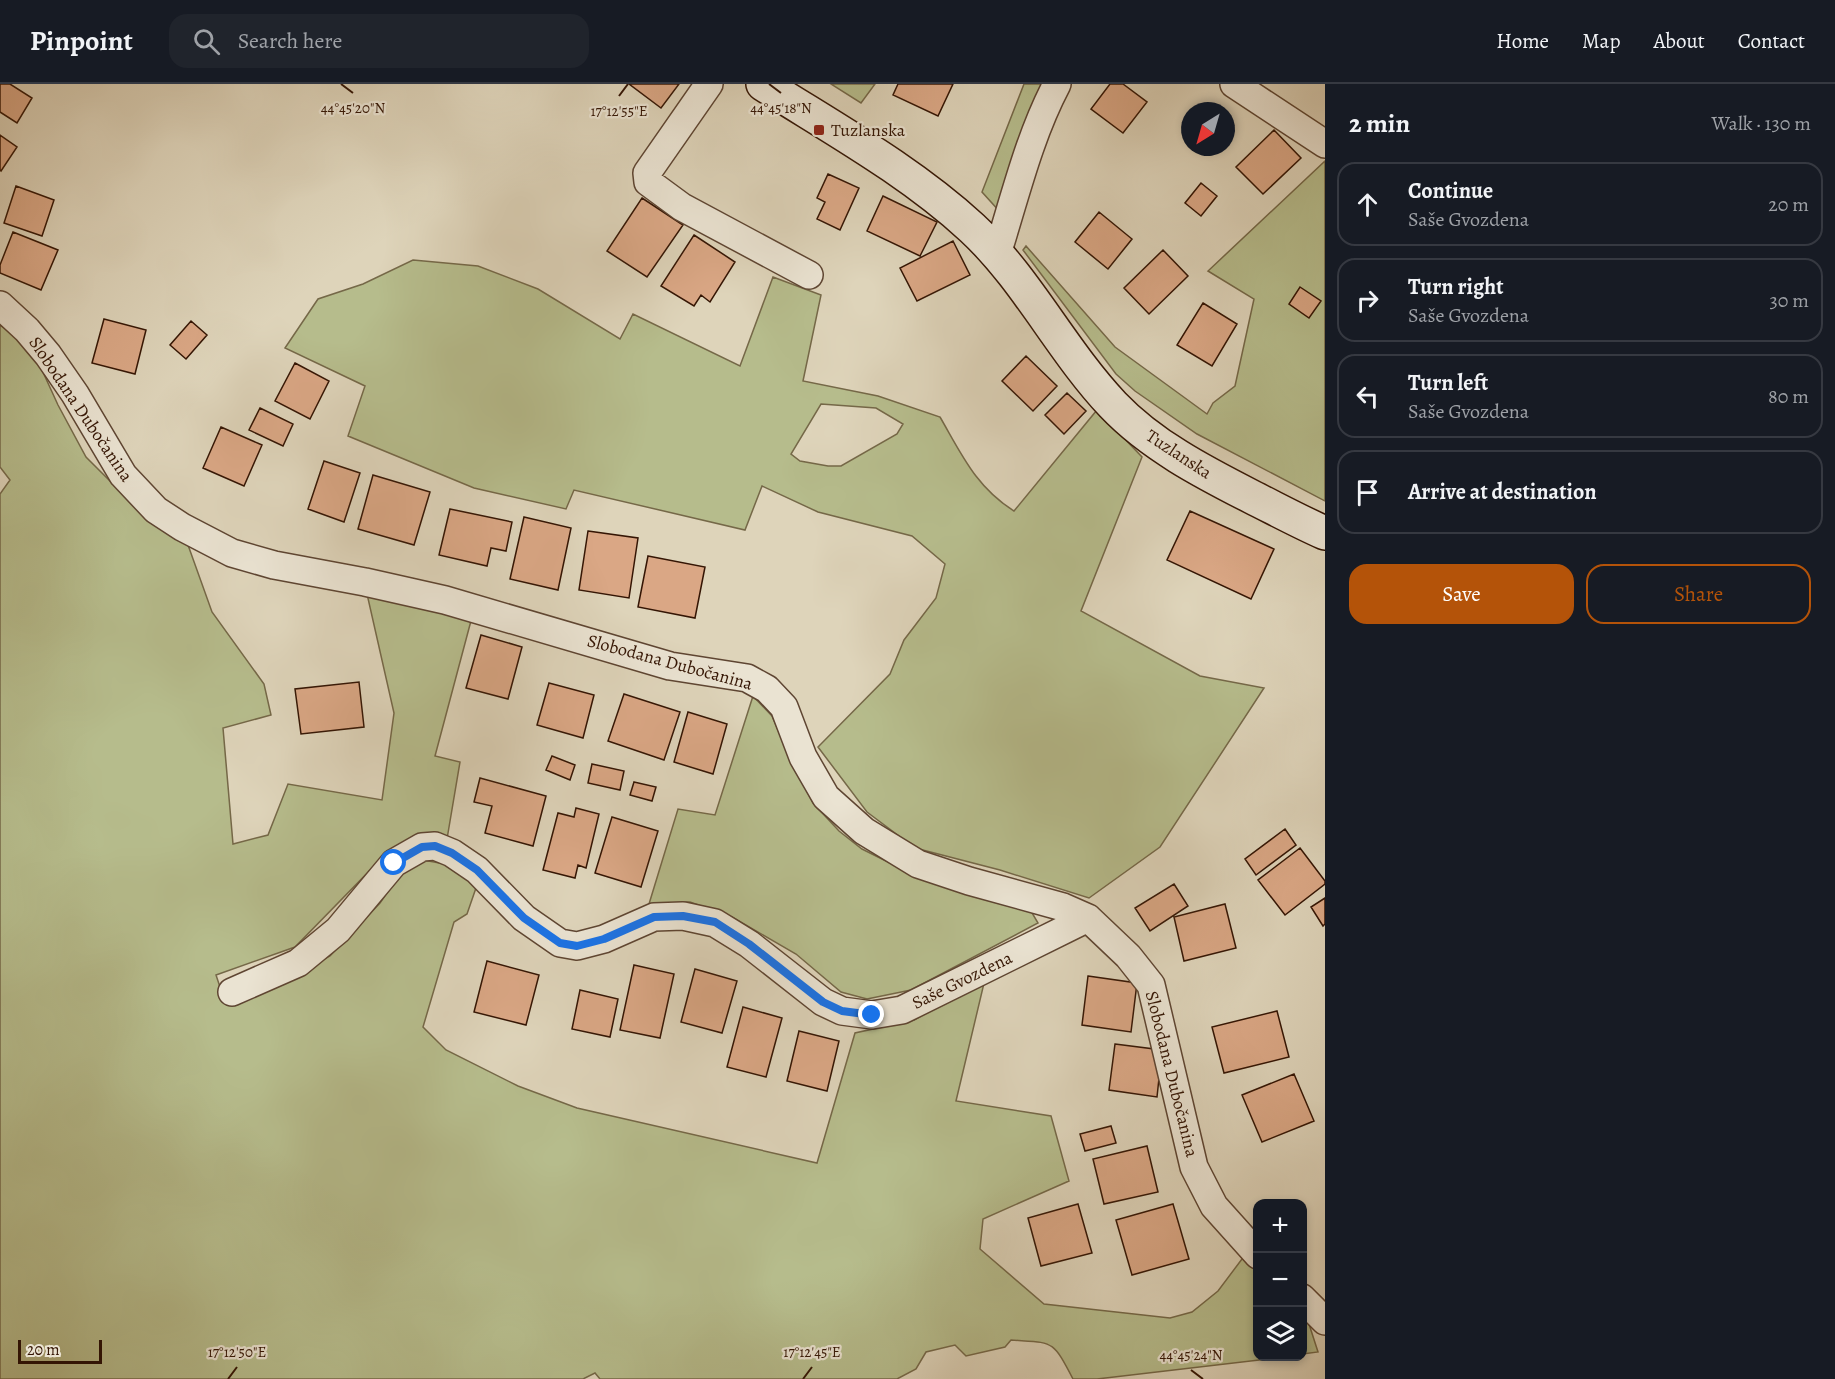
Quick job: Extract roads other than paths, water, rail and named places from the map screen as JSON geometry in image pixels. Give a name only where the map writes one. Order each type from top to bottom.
[{"type":"street","points":[[709,84],[647,173],[648,182],[682,207],[809,274]]},
{"type":"street","name":"Tuzlanska","points":[[763,84],[850,138],[931,194],[972,228],[997,254],[1107,398],[1154,441],[1209,475],[1325,533]]},
{"type":"street","points":[[997,254],[1022,172],[1048,101],[1057,84]]},
{"type":"street","points":[[1234,84],[1325,144]]},
{"type":"street","name":"Slobodana Dubočanina","points":[[0,305],[27,330],[48,355],[75,394],[123,475],[156,510],[182,527],[232,553],[274,565],[445,600],[670,666],[747,678],[767,689],[784,706],[803,757],[826,796],[864,831],[918,864],[1063,907],[1088,918],[1128,956],[1151,986],[1194,1167],[1214,1206],[1255,1253]]},
{"type":"street","name":"Saše Gvozdena","points":[[232,992],[298,963],[338,930],[394,863],[422,847],[435,846],[452,853],[477,870],[524,918],[560,943],[577,946],[604,939],[654,917],[683,916],[715,922],[749,944],[823,1002],[842,1011],[872,1015],[902,1010],[1088,918]]},
{"type":"street","points":[[1307,1303],[1325,1321]]},
{"type":"place","name":"Tuzlanska","points":[[819,130]]}]
